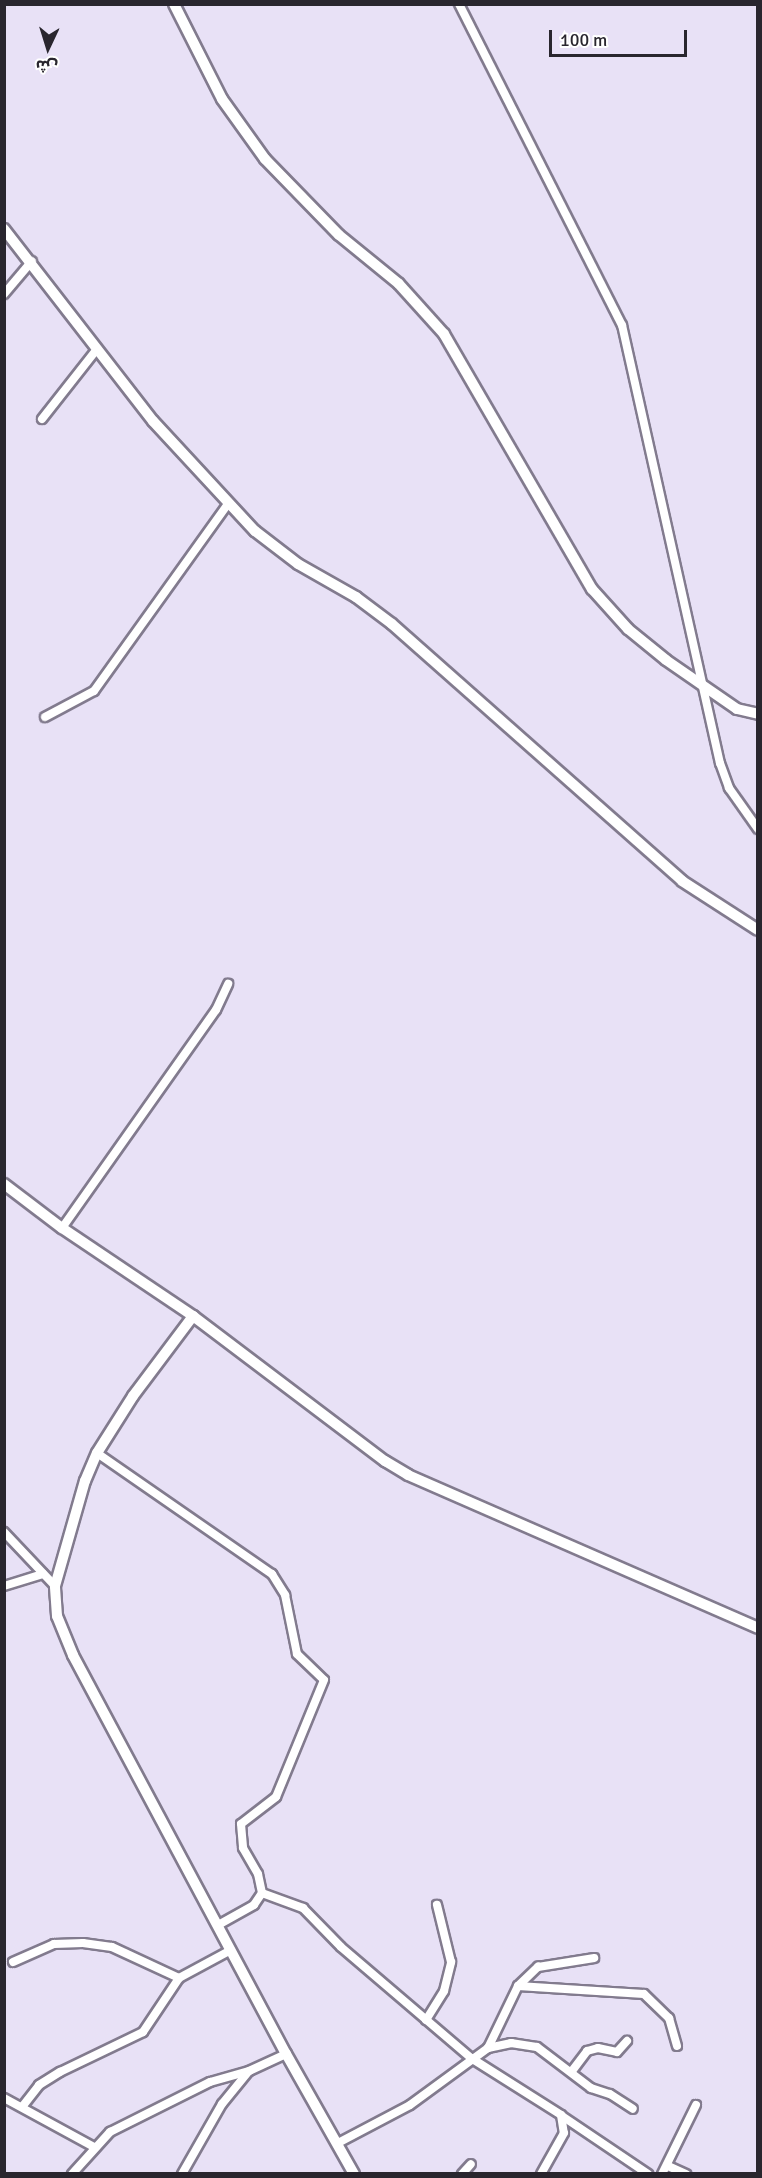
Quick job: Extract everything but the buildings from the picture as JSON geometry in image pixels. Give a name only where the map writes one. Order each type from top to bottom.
[{"type":"street","points":[[174,4],[222,99],[265,159],[339,234],[399,284],[444,334],[592,589],[628,628],[700,684],[737,709],[758,714]]},
{"type":"street","points":[[459,4],[622,325],[700,684],[729,788],[758,829]]},
{"type":"street","points":[[4,229],[32,261],[97,350],[153,421],[228,504],[284,554],[392,624],[682,881],[758,930]]},
{"type":"street","points":[[4,294],[32,261]]},
{"type":"street","points":[[42,419],[97,350]]},
{"type":"street","points":[[45,717],[94,691],[228,504]]},
{"type":"street","points":[[62,1228],[216,1010],[228,984]]},
{"type":"street","points":[[4,1184],[62,1228],[193,1316],[385,1461],[408,1475],[758,1628]]},
{"type":"street","points":[[193,1316],[133,1396],[97,1453],[74,1515],[55,1586],[57,1616],[73,1655],[286,2054],[354,2174]]},
{"type":"street","points":[[97,1453],[272,1574],[285,1595],[297,1654],[323,1676],[324,1684],[276,1797],[241,1824],[243,1848],[258,1874],[262,1893],[254,1905],[218,1925]]},
{"type":"street","points":[[4,1532],[55,1586]]},
{"type":"street","points":[[4,1586],[43,1574]]},
{"type":"street","points":[[262,1893],[303,1908],[340,1947],[471,2058],[648,2174]]},
{"type":"street","points":[[426,2020],[444,1991],[451,1962],[437,1905]]},
{"type":"street","points":[[13,1962],[46,1946],[82,1943],[112,1947],[179,1978]]},
{"type":"street","points":[[22,2107],[39,2085],[60,2072],[143,2032],[179,1978],[231,1950]]},
{"type":"street","points":[[488,2048],[518,1986],[538,1967],[594,1958]]},
{"type":"street","points":[[518,1986],[644,1994],[669,2018],[677,2046]]},
{"type":"street","points":[[572,2071],[587,2051],[598,2049],[617,2052],[627,2041]]},
{"type":"street","points":[[338,2143],[410,2105],[471,2058],[488,2048],[524,2043],[537,2047],[572,2071],[591,2088],[610,2094],[633,2109]]},
{"type":"street","points":[[72,2174],[86,2162],[94,2146],[110,2132],[210,2082],[249,2071],[286,2054]]},
{"type":"street","points":[[182,2174],[222,2104],[249,2071]]},
{"type":"street","points":[[4,2098],[94,2146]]},
{"type":"street","points":[[662,2174],[668,2166],[696,2105]]},
{"type":"street","points":[[541,2174],[564,2133],[561,2115]]},
{"type":"street","points":[[462,2174],[471,2164]]},
{"type":"street","points":[[668,2166],[686,2174]]}]
